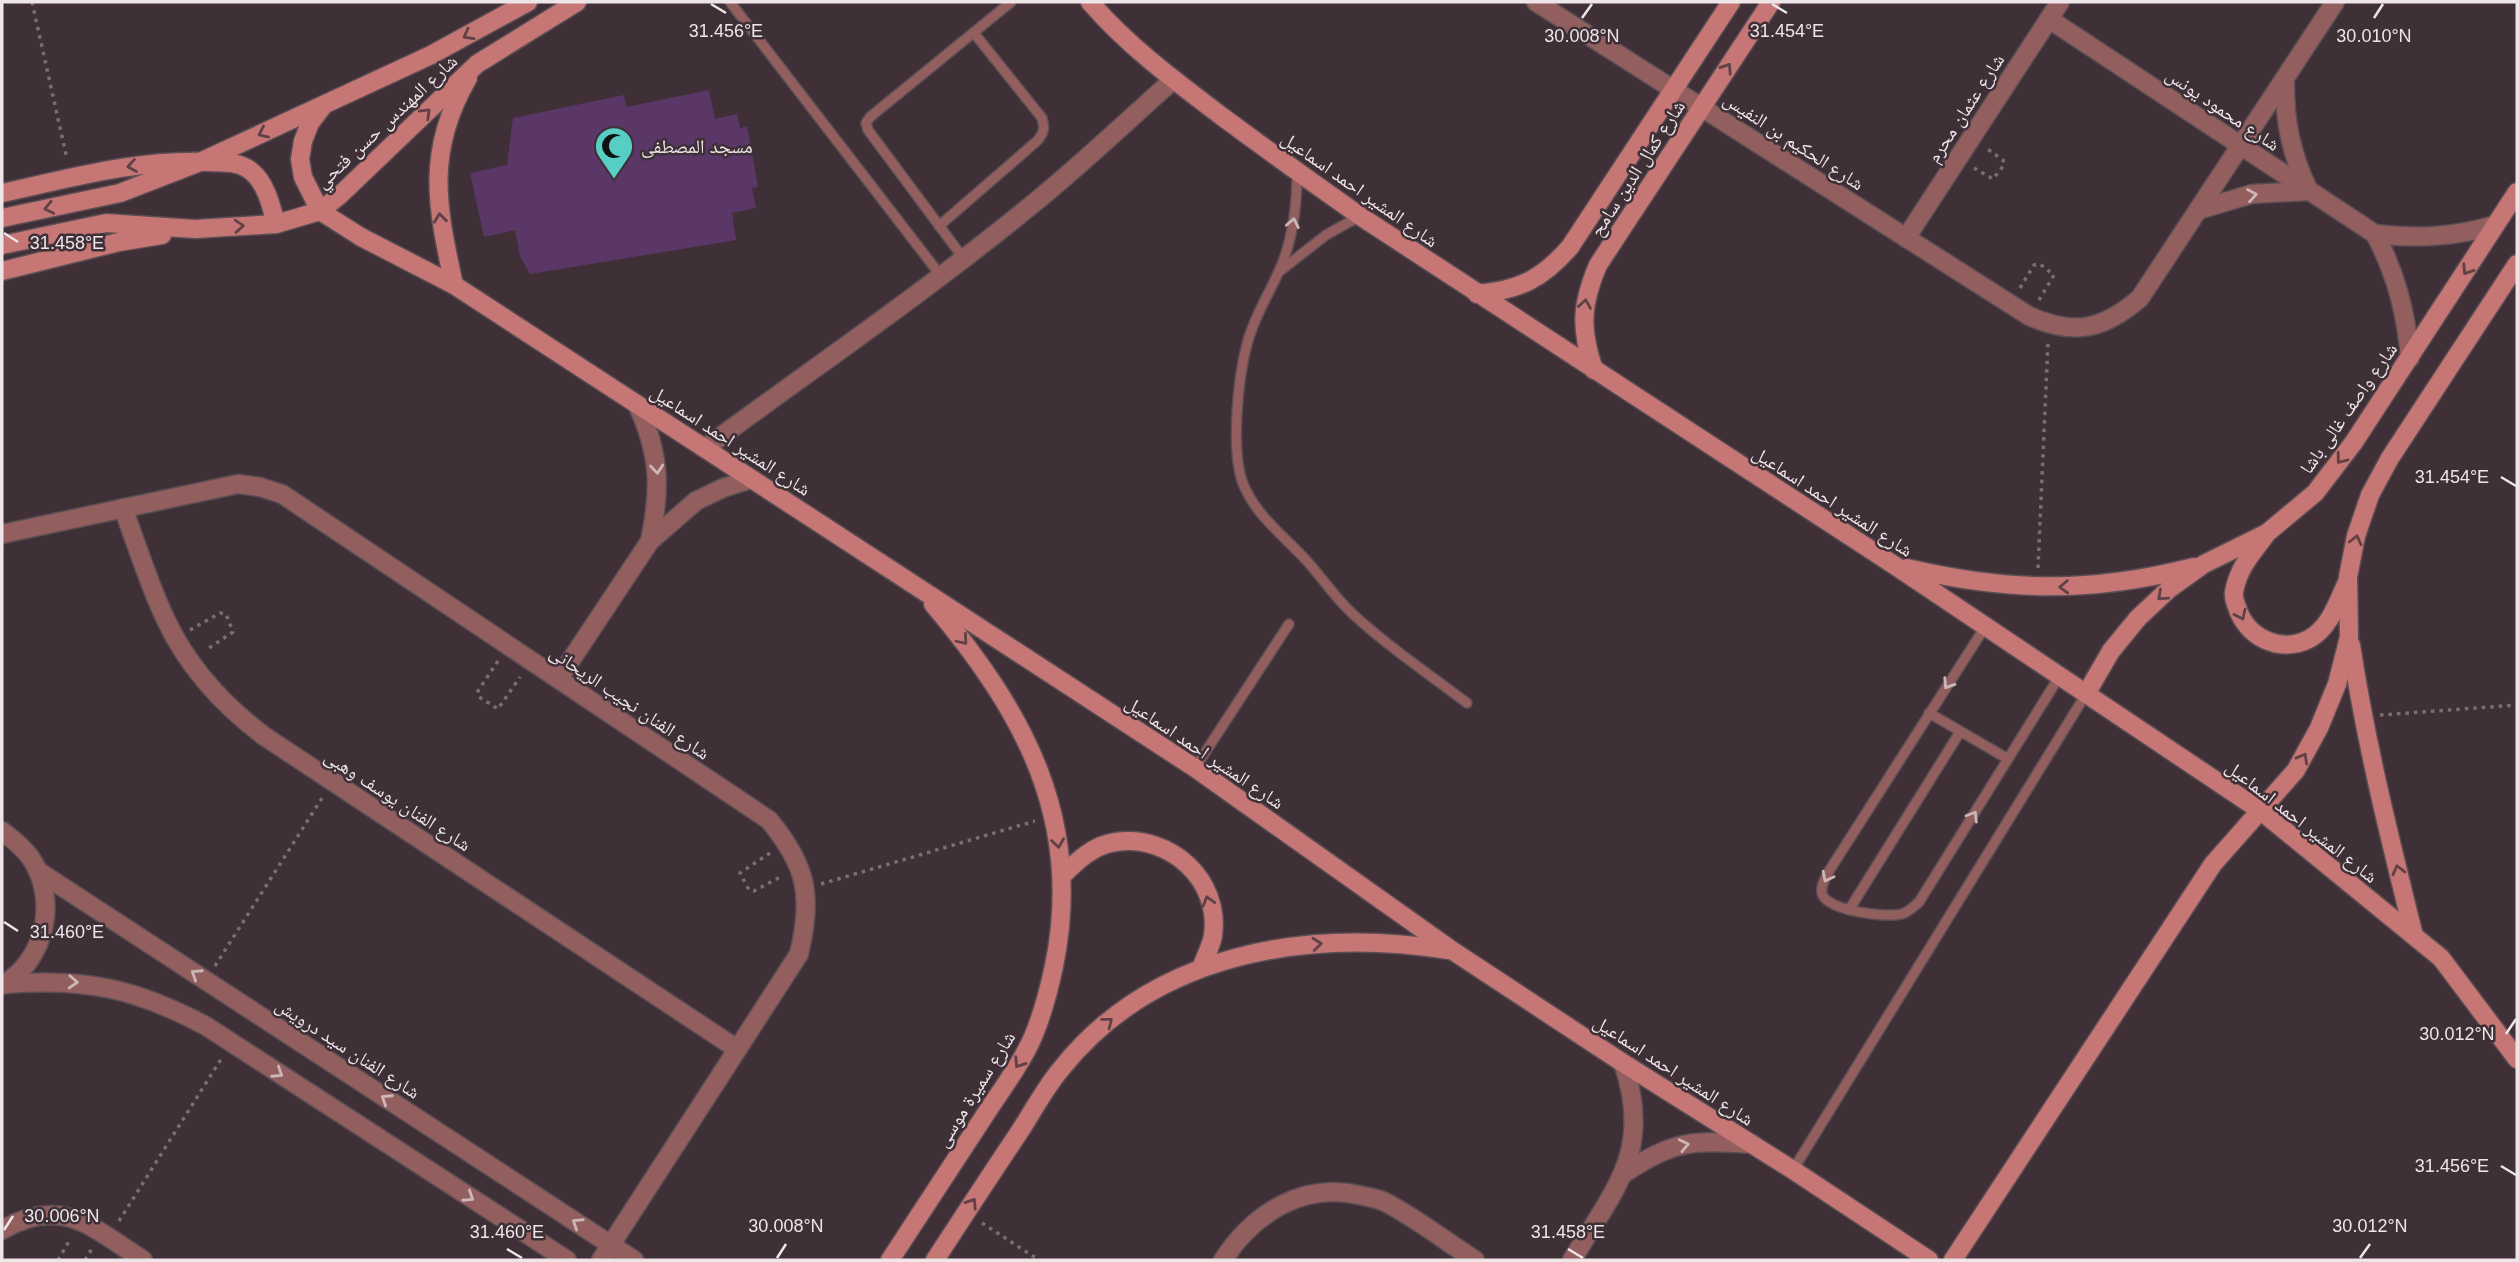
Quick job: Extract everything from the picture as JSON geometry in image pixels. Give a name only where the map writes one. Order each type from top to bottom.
[{"type":"main road","name":"شارع المهندس حسن فتحي","points":[[2,218],[120,192],[200,162],[431,55],[528,2]]},
{"type":"main road","name":"شارع المهندس حسن فتحي","points":[[2,245],[106,223],[195,229],[276,224],[320,211],[341,195],[477,64],[577,2]]},
{"type":"main road","name":"شارع كمال الدين سامح","points":[[1477,294],[1504,292],[1530,283],[1552,267],[1570,247],[1731,2]]},
{"type":"main road","name":"شارع كمال الدين سامح","points":[[1594,370],[1585,344],[1583,317],[1587,290],[1598,265],[1770,2]]},
{"type":"main road","name":"شارع المشير احمد اسماعيل","points":[[1094,6],[1133,47],[1297,173],[1477,294],[1894,565],[2261,811],[2441,958],[2517,1059]]},
{"type":"main road","points":[[454,285],[440,221],[440,155],[460,92],[477,64]]},
{"type":"main road","points":[[320,211],[303,177],[300,159],[310,123],[323,106]]},
{"type":"main road","points":[[2,193],[133,165],[166,161],[237,164],[250,170],[259,180],[271,203],[276,224]]},
{"type":"main road","name":"شارع واصف غالى باشا","points":[[2086,694],[2111,651],[2138,618],[2169,589],[2204,564],[2267,533],[2315,493],[2354,442],[2517,192]]},
{"type":"main road","name":"شارع المشير احمد اسماعيل","points":[[320,211],[360,237],[454,285],[705,448],[1195,768],[1453,951],[1929,1260]]},
{"type":"main road","points":[[2,271],[119,242],[195,229]]},
{"type":"main road","points":[[2414,936],[2362,716],[2349,637],[2348,578],[2356,536],[2375,486],[2390,458],[2517,264]]},
{"type":"main road","points":[[2267,533],[2240,569],[2233,595],[2241,620],[2259,638],[2285,645],[2310,639],[2329,620],[2348,578]]},
{"type":"main road","points":[[1894,565],[1989,584],[2038,588],[2094,586],[2138,580],[2204,564]]},
{"type":"main road","name":"شارع سميرة موسى","points":[[890,1260],[1027,1050],[1048,994],[1060,936],[1062,876],[1054,816],[1035,758],[1007,704],[971,649],[919,588]]},
{"type":"main road","points":[[1953,1260],[2213,864],[2296,771],[2319,728],[2337,684],[2349,637]]},
{"type":"main road","points":[[1062,876],[1085,854],[1114,842],[1146,842],[1176,853],[1199,875],[1212,905],[1213,936],[1202,967]]},
{"type":"main road","points":[[935,1260],[1061,1069],[1102,1027],[1149,992],[1202,967],[1270,949],[1341,942],[1412,944],[1453,951]]},
{"type":"street","name":"شارع الحكيم بن النفيس","points":[[1536,2],[2029,316],[2049,325]]},
{"type":"street","name":"شارع عثمان محرم","points":[[1906,238],[2060,2]]},
{"type":"street","points":[[2049,325],[2073,329],[2098,325],[2121,314],[2140,298],[2335,2]]},
{"type":"street","name":"شارع محمود يونس","points":[[2049,19],[2375,234],[2436,238],[2466,234],[2496,225]]},
{"type":"street","points":[[2198,210],[2252,194],[2309,191],[2296,165],[2288,136],[2284,107],[2285,78]]},
{"type":"street","points":[[705,448],[964,259],[1035,202],[1173,79]]},
{"type":"street","points":[[2375,234],[2390,263],[2400,293],[2410,358]]},
{"type":"street","points":[[637,404],[649,429],[656,456],[658,484],[650,541]]},
{"type":"street","points":[[559,678],[650,541],[696,501],[751,479]]},
{"type":"street","name":"شارع الفنان نجيب الريحانى","points":[[2,534],[238,484],[282,494],[769,820],[787,842],[799,866],[806,889],[807,922],[799,954],[606,1253]]},
{"type":"street","name":"شارع الفنان يوسف وهبى","points":[[123,508],[165,619],[175,638],[217,695],[239,717],[737,1049]]},
{"type":"street","points":[[2,816],[38,871],[46,895],[46,921],[38,946],[25,967],[3,985]]},
{"type":"street","points":[[2,831],[21,846]]},
{"type":"street","name":"شارع الفنان سيد درويش","points":[[38,871],[206,981],[606,1253],[634,1260]]},
{"type":"street","points":[[3,985],[47,981],[89,983],[130,992],[169,1006],[232,1043],[567,1260]]},
{"type":"street","points":[[1572,1260],[1623,1174],[1633,1144],[1635,1117],[1632,1089],[1623,1063]]},
{"type":"street","points":[[1623,1174],[1654,1154],[1679,1145],[1702,1141],[1752,1144]]},
{"type":"street","points":[[1223,1260],[1237,1239],[1267,1212],[1304,1196],[1344,1192],[1383,1201],[1475,1260]]},
{"type":"street","points":[[2,1230],[16,1222],[38,1216],[60,1215],[82,1220],[143,1260]]},
{"type":"lane","points":[[730,2],[942,276]]},
{"type":"lane","points":[[964,259],[868,130],[866,123],[1011,2]]},
{"type":"lane","points":[[939,226],[1037,141],[1043,135],[1045,126],[1042,118],[974,33]]},
{"type":"lane","points":[[1297,173],[1294,223],[1279,272],[1260,306],[1247,342],[1239,380],[1238,450],[1242,479],[1252,503],[1353,614],[1467,703]]},
{"type":"lane","points":[[1279,272],[1326,235],[1360,216]]},
{"type":"lane","points":[[1195,768],[1289,624]]},
{"type":"lane","points":[[1985,627],[1829,871],[1821,888],[1823,896],[1830,903],[1849,910],[1901,915],[1919,902],[2059,677]]},
{"type":"lane","points":[[1793,1170],[2086,694]]},
{"type":"lane","points":[[1929,713],[2008,759]]},
{"type":"lane","points":[[1849,910],[1960,732]]},
{"type":"path","points":[[32,2],[72,178]]},
{"type":"path","points":[[1958,158],[1991,178],[1996,178],[2004,162],[1971,138]]},
{"type":"path","points":[[2010,304],[2035,265],[2040,264],[2053,272],[2054,277],[2029,316]]},
{"type":"path","points":[[2038,588],[2049,325]]},
{"type":"path","points":[[175,638],[220,613],[226,614],[233,632],[189,660]]},
{"type":"path","points":[[509,645],[478,691],[479,697],[498,709],[531,660]]},
{"type":"path","points":[[2362,716],[2517,705]]},
{"type":"path","points":[[206,981],[333,782]]},
{"type":"path","points":[[806,889],[1054,816]]},
{"type":"path","points":[[787,842],[742,870],[740,875],[749,890],[754,891],[799,866]]},
{"type":"path","points":[[109,1238],[232,1043]]},
{"type":"path","points":[[966,1212],[1039,1260]]},
{"type":"path","points":[[58,1260],[82,1220]]},
{"type":"building","name":"مسجد المصطفى","points":[[709,90],[715,119],[737,114],[740,128],[747,126],[758,187],[752,188],[756,208],[732,213],[736,240],[530,274],[520,256],[515,230],[484,237],[470,173],[507,165],[513,118],[624,95],[626,107]]},
{"type":"place","name":"مسجد المصطفى","points":[[614,180]]}]
